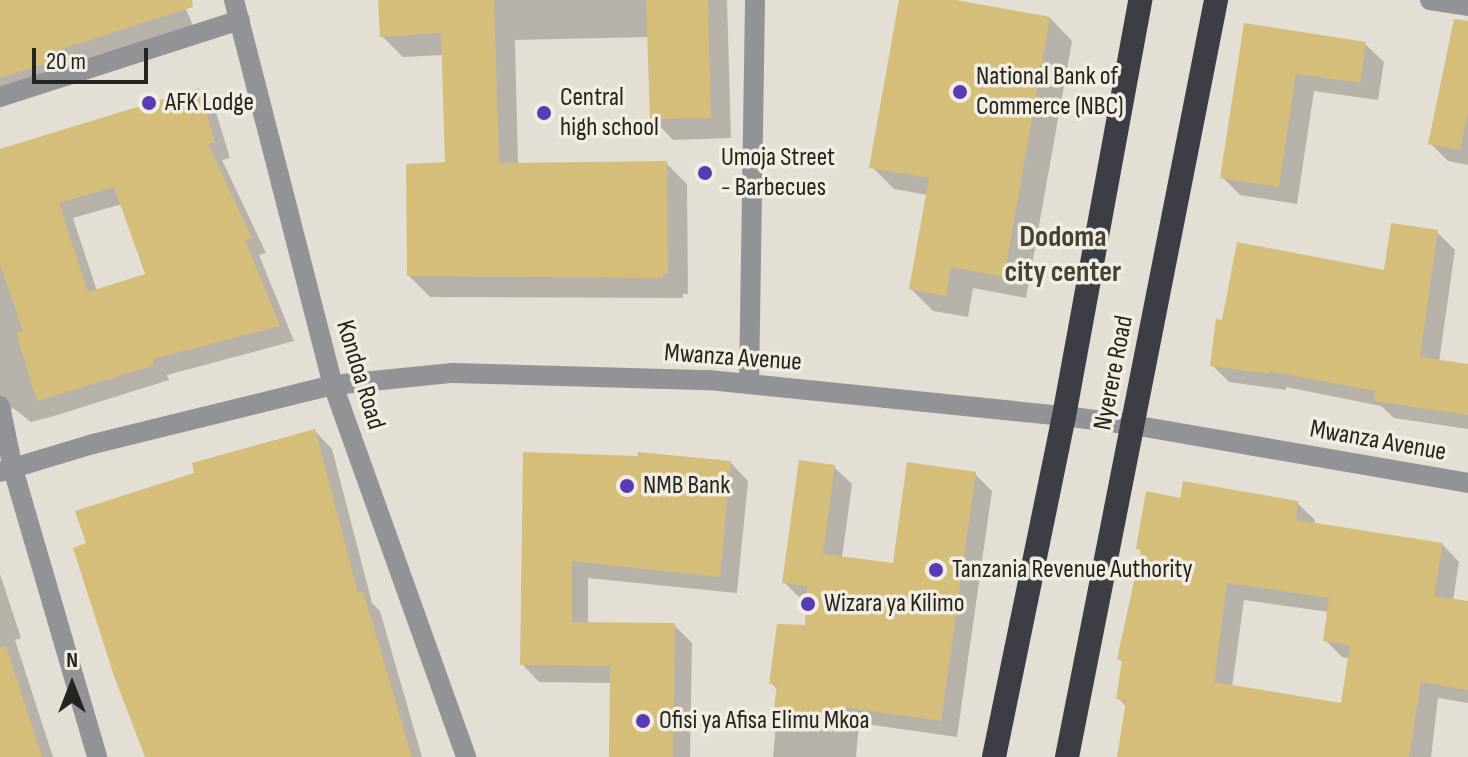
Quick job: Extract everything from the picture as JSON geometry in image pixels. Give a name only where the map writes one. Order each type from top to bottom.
[{"type":"highway","name":"Nyerere Road","points":[[994,757],[1064,416],[1140,0]]},
{"type":"highway","name":"Nyerere Road","points":[[1067,757],[1216,0]]},
{"type":"street","points":[[749,384],[755,0]]},
{"type":"street","points":[[1430,0],[1468,6]]},
{"type":"street","points":[[0,97],[237,10]]},
{"type":"street","name":"Kondoa Road","points":[[237,10],[333,385],[466,757]]},
{"type":"street","name":"Mwanza Avenue","points":[[6,471],[93,444],[333,385],[452,373],[749,384],[1064,416],[1133,425],[1468,483]]},
{"type":"street","points":[[0,406],[6,471],[97,757]]},
{"type":"building","points":[[0,0],[192,0],[193,7],[55,51],[57,60],[0,78]]},
{"type":"building","points":[[378,0],[494,0],[499,163],[667,161],[668,274],[663,274],[663,278],[407,276],[406,164],[445,162],[441,33],[380,37]]},
{"type":"building","points":[[646,0],[708,0],[711,118],[650,119]]},
{"type":"building","name":"National Bank of Commerce (NBC)","points":[[899,0],[956,0],[1050,17],[1004,277],[951,267],[946,296],[909,289],[929,178],[869,168]]},
{"type":"building","points":[[1454,19],[1468,21],[1468,113],[1460,150],[1428,144]]},
{"type":"building","points":[[1244,23],[1366,42],[1360,83],[1296,74],[1279,187],[1220,178]]},
{"type":"building","points":[[199,88],[215,142],[208,144],[252,238],[245,240],[280,326],[153,359],[155,365],[37,401],[16,333],[23,331],[0,264],[0,149]],"holes":[[[114,187],[145,274],[88,292],[59,203]]]},
{"type":"building","points":[[1391,223],[1438,230],[1420,357],[1468,364],[1468,415],[1374,401],[1375,391],[1269,371],[1269,374],[1210,366],[1216,319],[1222,320],[1237,242],[1384,270]]},
{"type":"building","points":[[315,429],[358,593],[363,591],[412,757],[145,757],[114,676],[73,548],[86,543],[75,511],[194,473],[192,463]]},
{"type":"building","points":[[523,452],[638,456],[638,452],[731,461],[720,577],[572,561],[572,622],[675,623],[673,757],[609,757],[610,666],[520,665]]},
{"type":"building","points":[[799,460],[835,465],[823,554],[893,563],[907,462],[976,472],[941,721],[843,707],[840,733],[772,724],[777,685],[769,684],[777,624],[805,625],[807,586],[782,583]]},
{"type":"building","points":[[1183,481],[1298,501],[1296,520],[1443,543],[1434,596],[1468,601],[1468,690],[1421,682],[1409,757],[1117,757],[1126,701],[1116,699],[1122,660],[1117,659],[1141,550],[1136,549],[1146,491],[1180,498]],"holes":[[[1227,583],[1329,598],[1323,641],[1350,645],[1341,703],[1214,682]]]},
{"type":"building","points":[[6,646],[42,757],[0,757],[0,647]]},
{"type":"place","name":"National Bank of Commerce (NBC)","points":[[960,92]]},
{"type":"place","name":"AFK Lodge","points":[[149,103]]},
{"type":"place","name":"Central high school","points":[[544,113]]},
{"type":"place","name":"Umoja Street - Barbecues","points":[[705,173]]},
{"type":"place","name":"NMB Bank","points":[[627,486]]},
{"type":"place","name":"Tanzania Revenue Authority","points":[[936,570]]},
{"type":"place","name":"Wizara ya Kilimo","points":[[808,604]]},
{"type":"place","name":"Ofisi ya Afisa Elimu Mkoa","points":[[643,721]]},
{"type":"district","name":"Dodoma city center","points":[[1063,254]]}]
